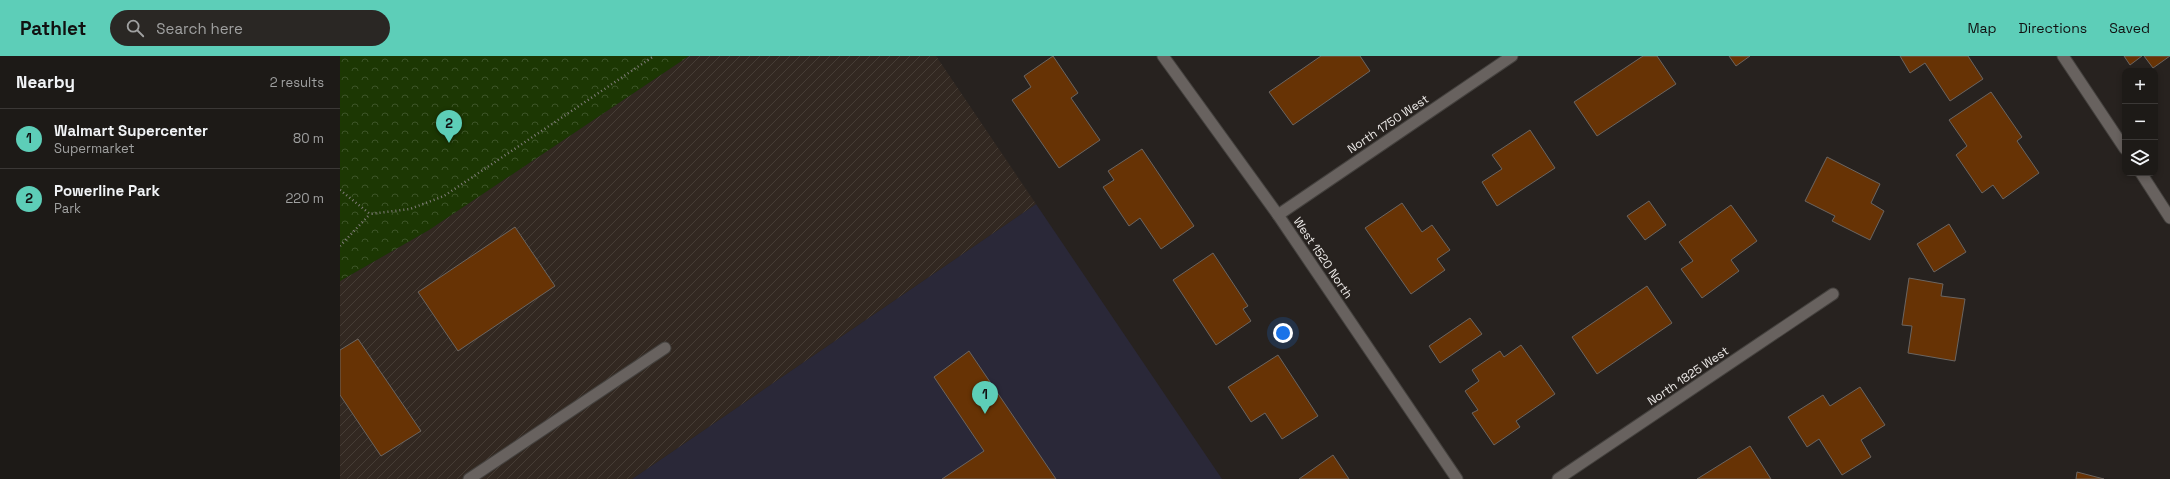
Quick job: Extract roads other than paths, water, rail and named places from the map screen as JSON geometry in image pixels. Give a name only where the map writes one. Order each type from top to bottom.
[{"type":"street","name":"West 1520 North","points":[[1164,56],[1278,214],[1457,479]]},
{"type":"street","name":"North 1750 West","points":[[1278,214],[1512,56]]},
{"type":"street","points":[[2062,56],[2122,144]]},
{"type":"street","points":[[2143,176],[2170,218]]},
{"type":"street","name":"North 1825 West","points":[[1558,479],[1832,294]]},
{"type":"street","points":[[469,479],[665,348]]},
{"type":"place","name":"Powerline Park","points":[[449,143]]},
{"type":"place","name":"Walmart Supercenter","points":[[985,414]]}]
